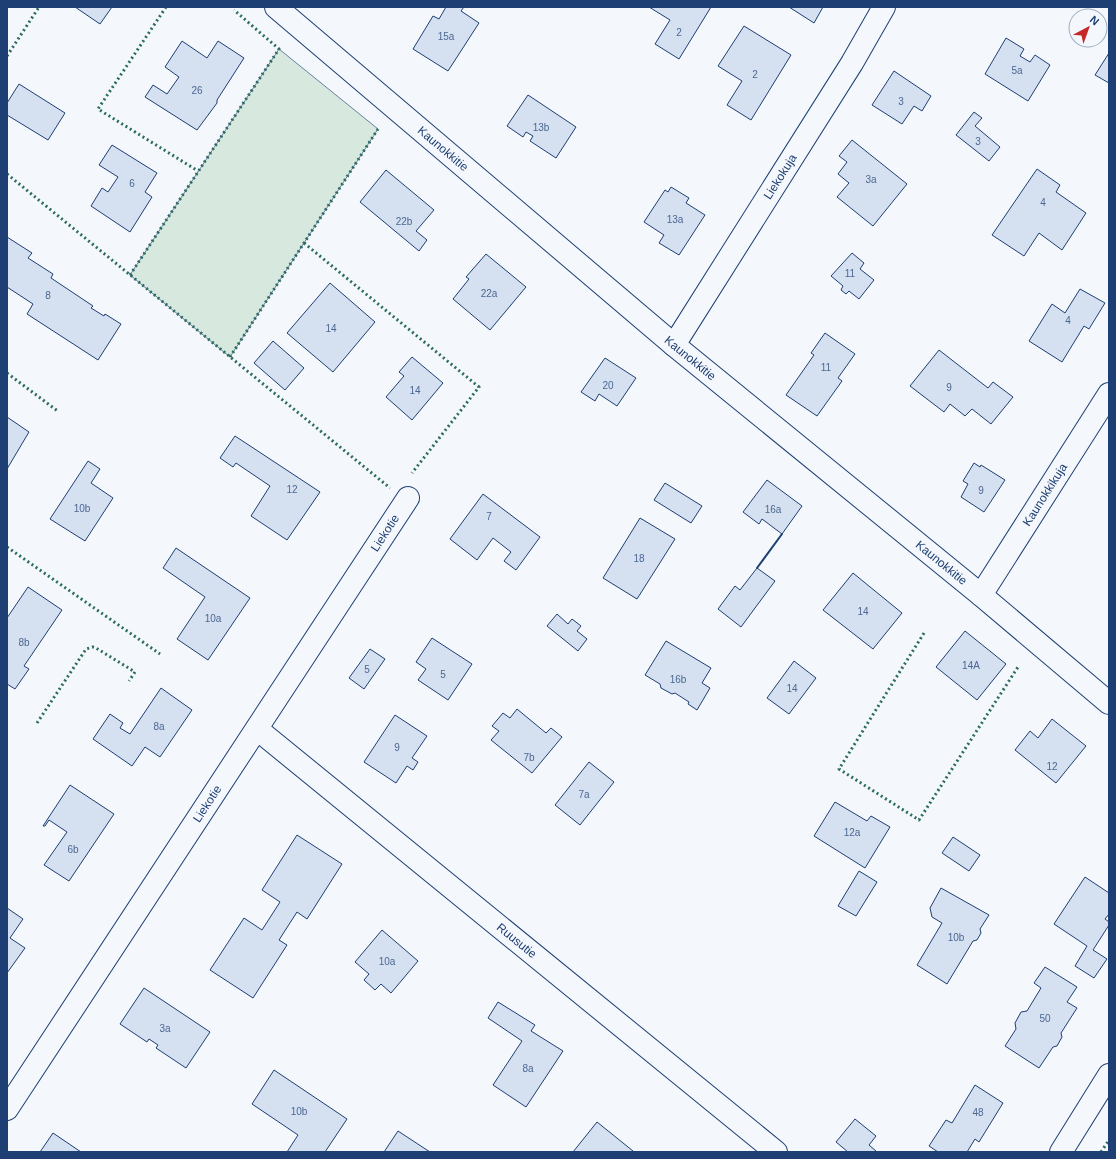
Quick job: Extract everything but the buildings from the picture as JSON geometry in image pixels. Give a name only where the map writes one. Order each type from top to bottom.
[{"type":"street","name":"Kaunokkitie","points":[[276,7],[674,345],[981,595],[1109,703]]},
{"type":"street","name":"Liekokuja","points":[[674,345],[852,63],[884,7]]},
{"type":"street","name":"Kaunokkikuja","points":[[981,595],[1109,394]]},
{"type":"street","name":"Liekotie","points":[[7,1109],[408,498]]},
{"type":"street","name":"Ruusutie","points":[[257,729],[776,1152]]},
{"type":"street","points":[[1061,1152],[1109,1075]]},
{"type":"shaded area","points":[[279,49],[378,129],[230,357],[130,275]]},
{"type":"hedge","points":[[7,56],[39,7]]},
{"type":"hedge","points":[[166,7],[98,109],[198,171]]},
{"type":"hedge","points":[[130,275],[279,49],[234,10]]},
{"type":"hedge","points":[[230,357],[378,129]]},
{"type":"hedge","points":[[7,174],[390,488]]},
{"type":"hedge","points":[[304,243],[479,387],[412,473]]},
{"type":"hedge","points":[[7,373],[59,412]]},
{"type":"hedge","points":[[7,547],[160,654]]},
{"type":"hedge","points":[[924,633],[839,769],[919,820],[1018,667]]},
{"type":"hedge","points":[[37,723],[86,649],[93,647],[96,648],[135,672],[129,681]]},
{"type":"hedge","points":[[1101,1152],[1109,1140]]},
{"type":"wall","points":[[757,568],[782,534]]}]
